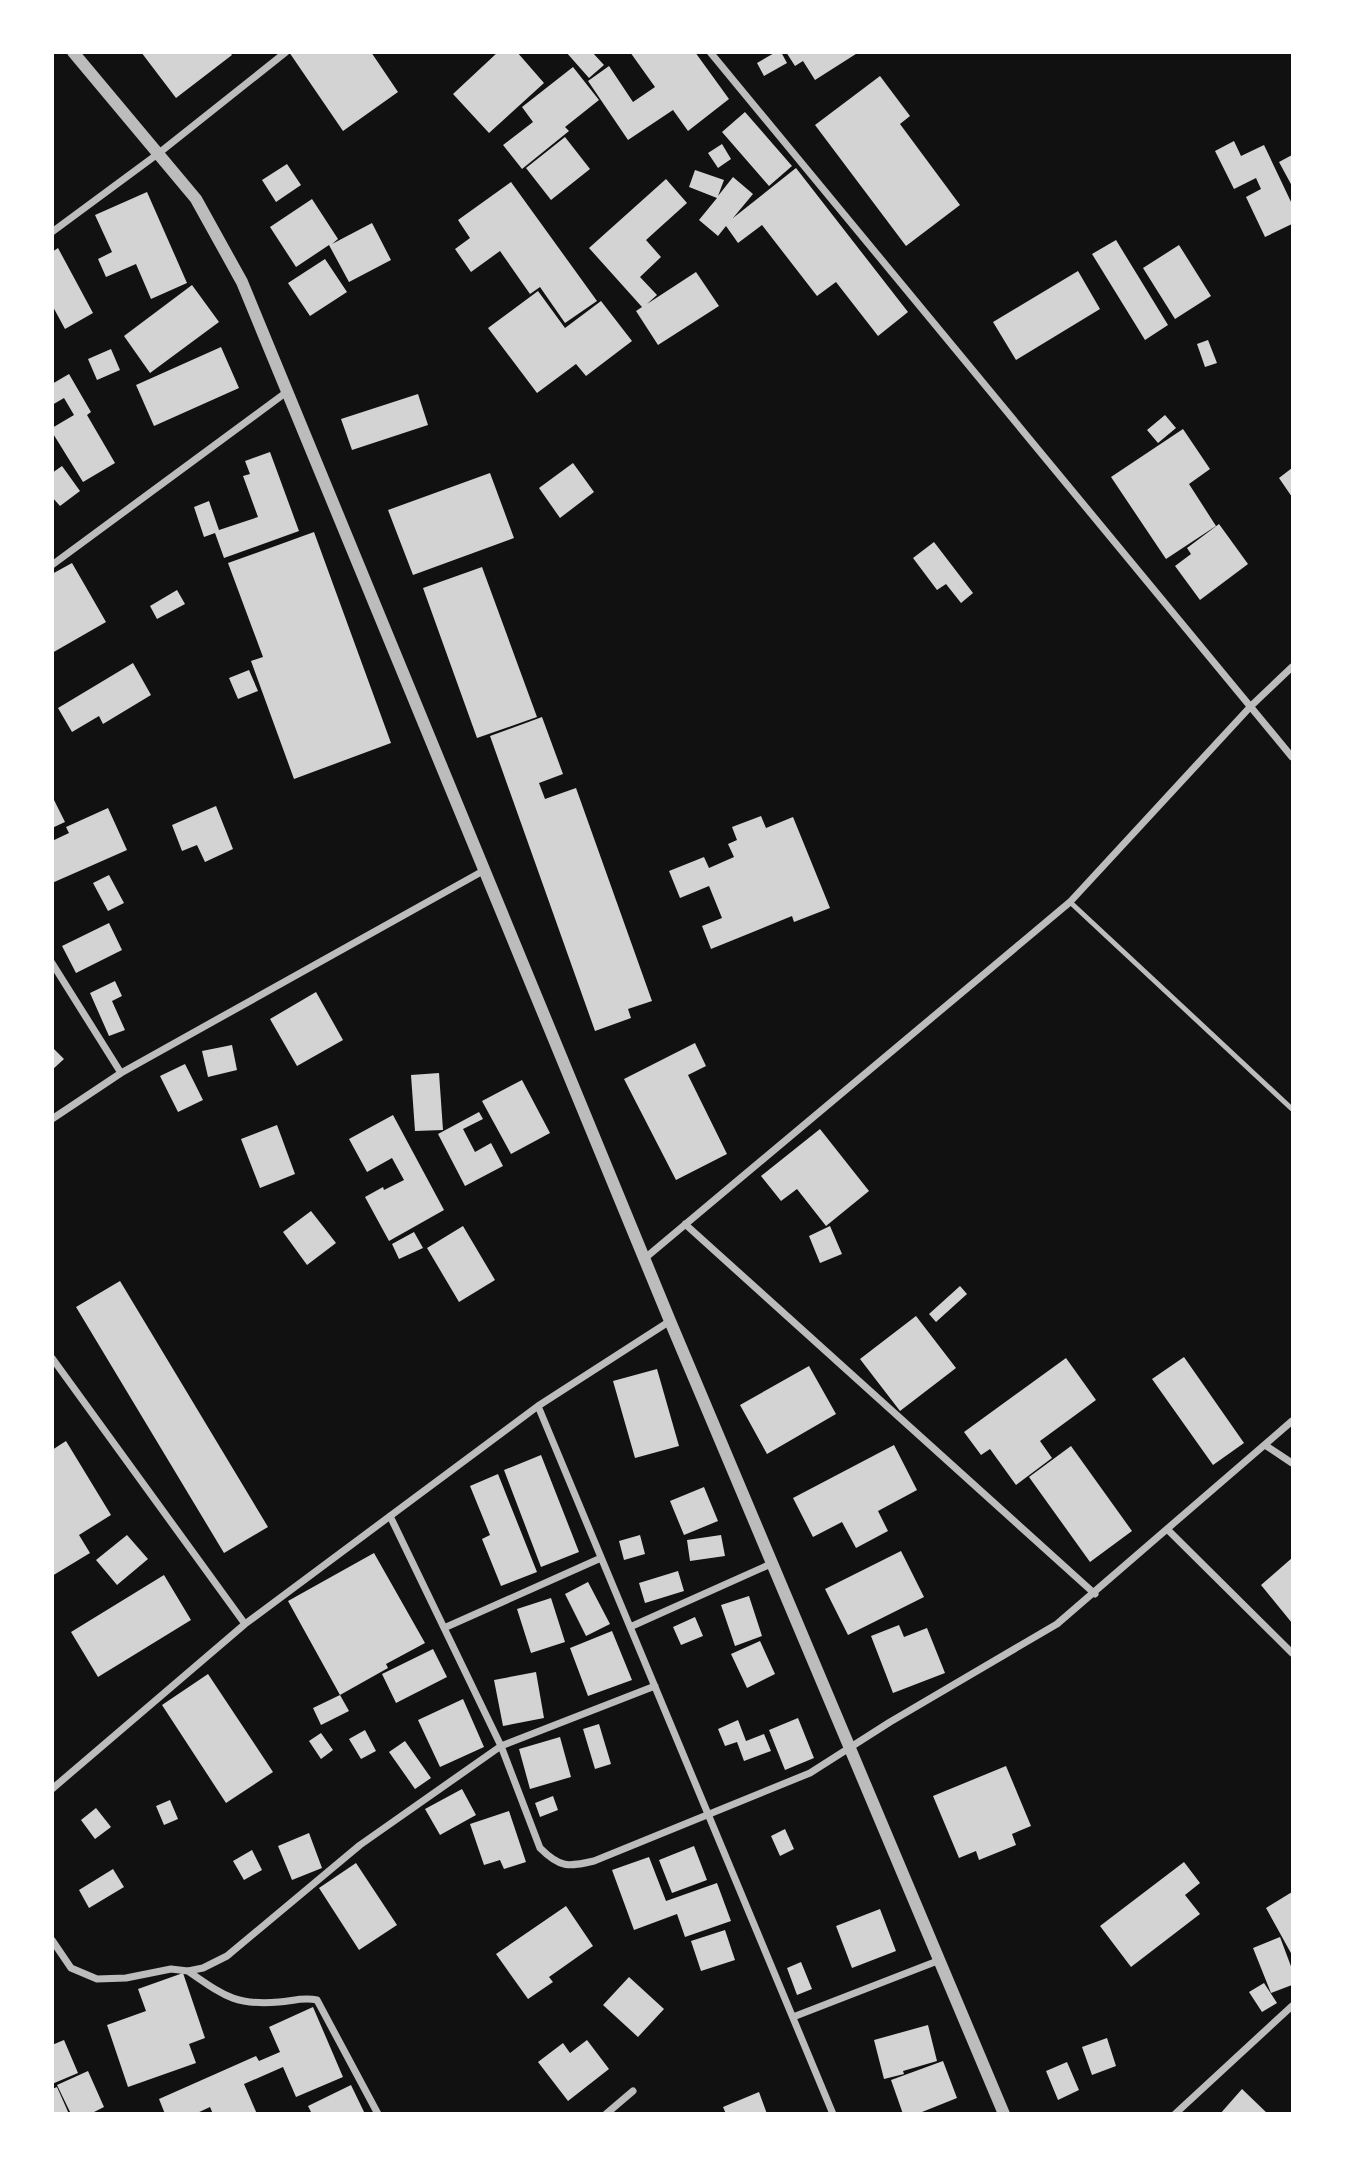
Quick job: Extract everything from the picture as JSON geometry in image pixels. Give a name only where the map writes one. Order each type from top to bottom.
[{"type":"street","points":[[73,52],[196,199],[242,282],[483,872],[1004,2113]]},
{"type":"street","points":[[52,232],[159,153],[286,52]]},
{"type":"street","points":[[710,52],[1293,757]]},
{"type":"street","points":[[52,565],[288,391]]},
{"type":"street","points":[[644,1258],[1070,902],[1251,706],[1293,667]]},
{"type":"street","points":[[52,1119],[121,1073],[483,872]]},
{"type":"street","points":[[52,963],[121,1073]]},
{"type":"street","points":[[685,1224],[1095,1594]]},
{"type":"street","points":[[52,1789],[245,1624],[538,1406],[670,1321]]},
{"type":"street","points":[[52,1359],[245,1624]]},
{"type":"street","points":[[538,1406],[833,2113]]},
{"type":"street","points":[[390,1516],[501,1746],[540,1848],[552,1861],[570,1867],[594,1861],[810,1773],[1057,1624],[1293,1422]]},
{"type":"street","points":[[1265,1446],[1293,1463]]},
{"type":"street","points":[[1168,1530],[1293,1653]]},
{"type":"street","points":[[444,1628],[601,1558]]},
{"type":"street","points":[[630,1627],[773,1563]]},
{"type":"street","points":[[52,1940],[71,1968],[97,1979],[126,1978],[171,1969],[188,1971],[203,1968],[227,1956],[360,1845],[501,1746],[655,1686]]},
{"type":"street","points":[[793,2017],[940,1959]]},
{"type":"street","points":[[188,1971],[226,1997],[254,2004],[284,2002],[304,1997],[317,2000],[378,2113]]},
{"type":"street","points":[[1175,2113],[1293,2006]]},
{"type":"street","points":[[606,2113],[633,2091]]},
{"type":"lane","points":[[1070,902],[1293,1109]]},
{"type":"building","points":[[141,52],[230,52],[232,55],[176,98]]},
{"type":"building","points":[[289,52],[371,52],[398,92],[343,131]]},
{"type":"building","points":[[498,52],[517,52],[544,83],[489,133],[453,94]]},
{"type":"building","points":[[566,52],[592,52],[604,65],[589,78]]},
{"type":"building","points":[[630,52],[695,52],[729,99],[688,131],[673,110],[628,140],[588,81],[609,66],[633,102],[655,87]]},
{"type":"building","points":[[781,52],[787,63],[764,76],[757,63]]},
{"type":"building","points":[[786,52],[859,52],[815,80],[803,61],[795,66]]},
{"type":"building","points":[[573,67],[599,100],[565,127],[569,131],[522,169],[503,145],[533,122],[522,107]]},
{"type":"building","points":[[880,76],[910,116],[900,124],[960,205],[906,246],[815,125]]},
{"type":"building","points":[[745,112],[792,166],[769,186],[722,132]]},
{"type":"building","points":[[565,137],[590,169],[551,200],[526,168]]},
{"type":"building","points":[[1234,141],[1241,156],[1264,145],[1292,204],[1292,224],[1265,237],[1246,197],[1261,189],[1256,178],[1234,189],[1215,151]]},
{"type":"building","points":[[722,144],[731,159],[718,168],[708,153]]},
{"type":"building","points":[[1292,155],[1292,186],[1279,162]]},
{"type":"building","points":[[287,164],[301,185],[276,202],[262,180]]},
{"type":"building","points":[[796,168],[908,312],[878,336],[836,282],[817,296],[762,225],[738,243],[726,226],[718,236],[699,220],[717,198],[689,187],[695,170],[724,180],[718,196],[733,177],[753,194],[733,218]]},
{"type":"building","points":[[666,179],[687,203],[646,240],[661,257],[640,277],[657,295],[647,304],[696,272],[719,306],[658,345],[636,311],[642,307],[589,248]]},
{"type":"building","points":[[511,182],[597,301],[565,323],[540,287],[530,294],[500,251],[471,272],[455,249],[470,238],[458,220]]},
{"type":"building","points":[[147,192],[187,283],[151,299],[136,264],[106,277],[98,259],[112,252],[95,215]]},
{"type":"building","points":[[312,199],[338,239],[332,244],[372,223],[391,260],[349,282],[329,245],[296,267],[270,227]]},
{"type":"building","points":[[1116,240],[1168,325],[1145,340],[1092,254]]},
{"type":"building","points":[[1179,245],[1211,296],[1175,319],[1143,268]]},
{"type":"building","points":[[58,248],[93,313],[65,329],[52,305],[52,252]]},
{"type":"building","points":[[325,259],[347,292],[310,316],[288,283]]},
{"type":"building","points":[[1078,271],[1100,309],[1016,360],[993,322]]},
{"type":"building","points":[[192,285],[219,322],[150,373],[124,336]]},
{"type":"building","points":[[538,291],[565,328],[601,301],[632,341],[586,376],[576,364],[537,393],[488,328]]},
{"type":"building","points":[[1208,340],[1217,363],[1205,367],[1197,344]]},
{"type":"building","points":[[221,347],[239,388],[154,426],[136,385]]},
{"type":"building","points":[[111,349],[120,370],[97,380],[88,359]]},
{"type":"building","points":[[69,374],[91,412],[87,415],[115,463],[83,482],[52,432],[52,428],[74,415],[64,398],[52,405],[52,384]]},
{"type":"building","points":[[418,394],[428,425],[352,450],[341,419]]},
{"type":"building","points":[[1165,415],[1176,428],[1158,443],[1147,430]]},
{"type":"building","points":[[1183,429],[1210,469],[1189,484],[1216,526],[1166,559],[1111,477]]},
{"type":"building","points":[[270,452],[299,531],[224,558],[215,533],[204,537],[194,507],[209,501],[219,530],[258,517],[243,476],[250,474],[245,461]]},
{"type":"building","points":[[573,463],[594,492],[560,518],[539,488]]},
{"type":"building","points":[[62,466],[80,491],[60,506],[52,497],[52,473]]},
{"type":"building","points":[[1292,468],[1292,497],[1279,478]]},
{"type":"building","points":[[490,473],[514,538],[413,575],[388,510]]},
{"type":"building","points":[[1219,524],[1248,564],[1200,600],[1175,566],[1191,554],[1187,548]]},
{"type":"building","points":[[314,532],[391,743],[294,779],[251,661],[263,657],[228,563]]},
{"type":"building","points":[[934,542],[973,593],[961,603],[946,584],[937,590],[913,558]]},
{"type":"building","points":[[72,563],[106,622],[52,653],[52,574]]},
{"type":"building","points":[[482,567],[537,717],[477,738],[423,588]]},
{"type":"building","points":[[177,590],[185,604],[157,619],[150,606]]},
{"type":"building","points":[[133,663],[151,695],[103,724],[99,716],[72,732],[58,708]]},
{"type":"building","points":[[249,670],[258,691],[238,699],[229,678]]},
{"type":"building","points":[[542,717],[563,774],[539,783],[545,799],[576,788],[652,1001],[628,1009],[631,1018],[595,1031],[490,736]]},
{"type":"building","points":[[52,796],[65,822],[52,828]]},
{"type":"building","points":[[216,806],[233,849],[205,862],[197,845],[182,851],[172,825]]},
{"type":"building","points":[[108,808],[127,850],[52,883],[52,841],[69,833],[66,827]]},
{"type":"building","points":[[761,816],[766,828],[793,817],[830,908],[794,922],[792,916],[711,949],[702,926],[722,918],[709,886],[680,898],[669,871],[704,857],[709,868],[734,857],[728,844],[737,840],[732,827]]},
{"type":"building","points":[[109,875],[124,903],[108,911],[93,883]]},
{"type":"building","points":[[109,923],[122,950],[76,973],[62,946]]},
{"type":"building","points":[[115,981],[122,996],[112,1001],[125,1030],[109,1036],[90,993]]},
{"type":"building","points":[[316,992],[343,1040],[297,1066],[270,1019]]},
{"type":"building","points":[[695,1043],[706,1066],[688,1075],[727,1154],[676,1180],[624,1079]]},
{"type":"building","points":[[232,1045],[237,1070],[208,1077],[202,1051]]},
{"type":"building","points":[[52,1047],[64,1059],[52,1070]]},
{"type":"building","points":[[185,1064],[203,1100],[178,1112],[160,1076]]},
{"type":"building","points":[[439,1073],[443,1130],[415,1131],[411,1075]]},
{"type":"building","points":[[522,1080],[550,1133],[511,1154],[482,1101]]},
{"type":"building","points":[[479,1112],[483,1119],[463,1129],[475,1152],[491,1143],[503,1166],[465,1186],[438,1134]]},
{"type":"building","points":[[393,1115],[444,1210],[389,1241],[365,1197],[404,1180],[392,1158],[367,1172],[349,1139]]},
{"type":"building","points":[[277,1125],[295,1174],[260,1188],[241,1139]]},
{"type":"building","points":[[820,1129],[869,1191],[826,1226],[797,1189],[781,1201],[761,1176]]},
{"type":"building","points":[[311,1211],[336,1243],[307,1265],[283,1232]]},
{"type":"building","points":[[463,1226],[495,1280],[459,1302],[427,1248]]},
{"type":"building","points":[[830,1226],[842,1254],[820,1263],[809,1236]]},
{"type":"building","points":[[414,1232],[423,1248],[399,1259],[392,1244]]},
{"type":"building","points":[[120,1281],[268,1527],[224,1553],[76,1307]]},
{"type":"building","points":[[960,1286],[967,1294],[936,1322],[929,1314]]},
{"type":"building","points":[[916,1316],[956,1368],[900,1411],[860,1359]]},
{"type":"building","points":[[1184,1357],[1244,1443],[1213,1465],[1152,1379]]},
{"type":"building","points":[[1066,1358],[1096,1400],[1040,1441],[1052,1458],[1016,1485],[990,1449],[981,1455],[964,1432]]},
{"type":"building","points":[[809,1366],[836,1414],[767,1454],[740,1405]]},
{"type":"building","points":[[657,1369],[679,1446],[635,1458],[613,1381]]},
{"type":"building","points":[[66,1441],[111,1515],[79,1535],[90,1553],[52,1576],[52,1450]]},
{"type":"building","points":[[894,1445],[917,1490],[878,1511],[888,1531],[856,1548],[842,1522],[813,1537],[793,1498]]},
{"type":"building","points":[[1071,1446],[1132,1531],[1090,1562],[1029,1477]]},
{"type":"building","points":[[541,1455],[579,1552],[541,1567],[504,1470]]},
{"type":"building","points":[[498,1474],[537,1572],[501,1586],[482,1539],[490,1535],[470,1486]]},
{"type":"building","points":[[704,1487],[718,1521],[684,1535],[670,1501]]},
{"type":"building","points":[[127,1535],[148,1559],[117,1585],[96,1560]]},
{"type":"building","points":[[640,1535],[645,1554],[624,1560],[619,1541]]},
{"type":"building","points":[[721,1535],[725,1556],[690,1561],[687,1540]]},
{"type":"building","points":[[901,1551],[924,1597],[848,1635],[825,1589]]},
{"type":"building","points":[[374,1553],[425,1643],[386,1664],[388,1668],[340,1695],[288,1601]]},
{"type":"building","points":[[1292,1558],[1292,1623],[1261,1585]]},
{"type":"building","points":[[678,1571],[684,1591],[645,1603],[639,1583]]},
{"type":"building","points":[[164,1575],[191,1620],[98,1677],[71,1632]]},
{"type":"building","points":[[588,1582],[610,1624],[586,1636],[565,1594]]},
{"type":"building","points":[[749,1596],[762,1636],[735,1646],[721,1605]]},
{"type":"building","points":[[551,1598],[565,1642],[531,1653],[517,1609]]},
{"type":"building","points":[[695,1617],[703,1636],[681,1645],[673,1627]]},
{"type":"building","points":[[899,1625],[904,1637],[927,1628],[945,1673],[893,1693],[871,1636]]},
{"type":"building","points":[[612,1631],[632,1680],[588,1696],[570,1648]]},
{"type":"building","points":[[760,1641],[775,1674],[747,1688],[731,1654]]},
{"type":"building","points":[[433,1649],[447,1677],[396,1703],[382,1674]]},
{"type":"building","points":[[536,1672],[544,1718],[503,1726],[494,1680]]},
{"type":"building","points":[[208,1674],[273,1772],[226,1803],[162,1705]]},
{"type":"building","points":[[340,1695],[349,1711],[321,1725],[313,1708]]},
{"type":"building","points":[[463,1699],[484,1747],[440,1767],[418,1720]]},
{"type":"building","points":[[798,1718],[814,1758],[785,1770],[769,1730]]},
{"type":"building","points":[[738,1720],[746,1741],[764,1734],[771,1751],[744,1761],[737,1742],[725,1746],[718,1729]]},
{"type":"building","points":[[599,1724],[611,1764],[595,1769],[583,1729]]},
{"type":"building","points":[[365,1730],[376,1751],[361,1759],[349,1739]]},
{"type":"building","points":[[321,1733],[333,1750],[321,1759],[309,1741]]},
{"type":"building","points":[[560,1737],[571,1777],[530,1789],[519,1749]]},
{"type":"building","points":[[405,1741],[431,1778],[415,1789],[389,1752]]},
{"type":"building","points":[[1006,1766],[1031,1826],[1012,1834],[1016,1845],[979,1860],[976,1851],[959,1858],[933,1796]]},
{"type":"building","points":[[462,1789],[476,1815],[440,1835],[425,1809]]},
{"type":"building","points":[[553,1796],[558,1810],[540,1817],[535,1803]]},
{"type":"building","points":[[170,1800],[178,1819],[164,1825],[156,1806]]},
{"type":"building","points":[[96,1808],[111,1827],[95,1839],[81,1820]]},
{"type":"building","points":[[509,1811],[526,1862],[504,1869],[500,1860],[484,1865],[470,1824]]},
{"type":"building","points":[[785,1829],[794,1849],[780,1856],[771,1836]]},
{"type":"building","points":[[309,1833],[322,1868],[292,1880],[278,1846]]},
{"type":"building","points":[[694,1846],[707,1880],[672,1893],[659,1860]]},
{"type":"building","points":[[252,1850],[262,1870],[244,1880],[233,1861]]},
{"type":"building","points":[[649,1857],[666,1901],[717,1883],[731,1921],[685,1937],[677,1914],[634,1930],[612,1870]]},
{"type":"building","points":[[1184,1862],[1200,1883],[1185,1895],[1200,1914],[1131,1967],[1100,1926]]},
{"type":"building","points":[[356,1863],[397,1925],[359,1950],[319,1888]]},
{"type":"building","points":[[113,1869],[124,1887],[89,1908],[79,1890]]},
{"type":"building","points":[[1292,1892],[1292,1955],[1266,1908]]},
{"type":"building","points":[[566,1906],[593,1946],[549,1977],[553,1982],[528,1999],[496,1954]]},
{"type":"building","points":[[880,1909],[896,1951],[852,1968],[836,1926]]},
{"type":"building","points":[[725,1930],[735,1960],[701,1971],[691,1941]]},
{"type":"building","points":[[1280,1937],[1292,1969],[1292,1985],[1271,1993],[1253,1948]]},
{"type":"building","points":[[801,1962],[812,1989],[797,1995],[787,1968]]},
{"type":"building","points":[[183,1973],[205,2038],[189,2044],[196,2063],[128,2087],[107,2025],[146,2011],[138,1989]]},
{"type":"building","points":[[629,1977],[664,2009],[638,2037],[603,2005]]},
{"type":"building","points":[[1264,1983],[1277,2003],[1262,2012],[1249,1992]]},
{"type":"building","points":[[313,2007],[343,2077],[296,2097],[283,2067],[244,2084],[257,2114],[213,2114],[210,2107],[195,2114],[165,2114],[159,2099],[256,2056],[259,2061],[280,2052],[269,2027]]},
{"type":"building","points":[[928,2025],[937,2061],[884,2079],[874,2040]]},
{"type":"building","points":[[1107,2038],[1116,2066],[1092,2075],[1082,2047]]},
{"type":"building","points":[[64,2040],[78,2073],[52,2084],[52,2045]]},
{"type":"building","points":[[587,2040],[609,2069],[568,2101],[538,2062],[563,2043],[570,2053]]},
{"type":"building","points":[[943,2061],[957,2098],[917,2114],[903,2114],[891,2080]]},
{"type":"building","points":[[1067,2062],[1079,2090],[1058,2100],[1046,2071]]},
{"type":"building","points":[[88,2071],[104,2107],[90,2114],[71,2114],[57,2085]]},
{"type":"building","points":[[351,2085],[365,2114],[312,2114],[308,2106]]},
{"type":"building","points":[[57,2087],[69,2114],[52,2114],[52,2089]]},
{"type":"building","points":[[1242,2089],[1268,2114],[1220,2114]]},
{"type":"building","points":[[759,2092],[767,2114],[726,2114],[723,2107]]}]
